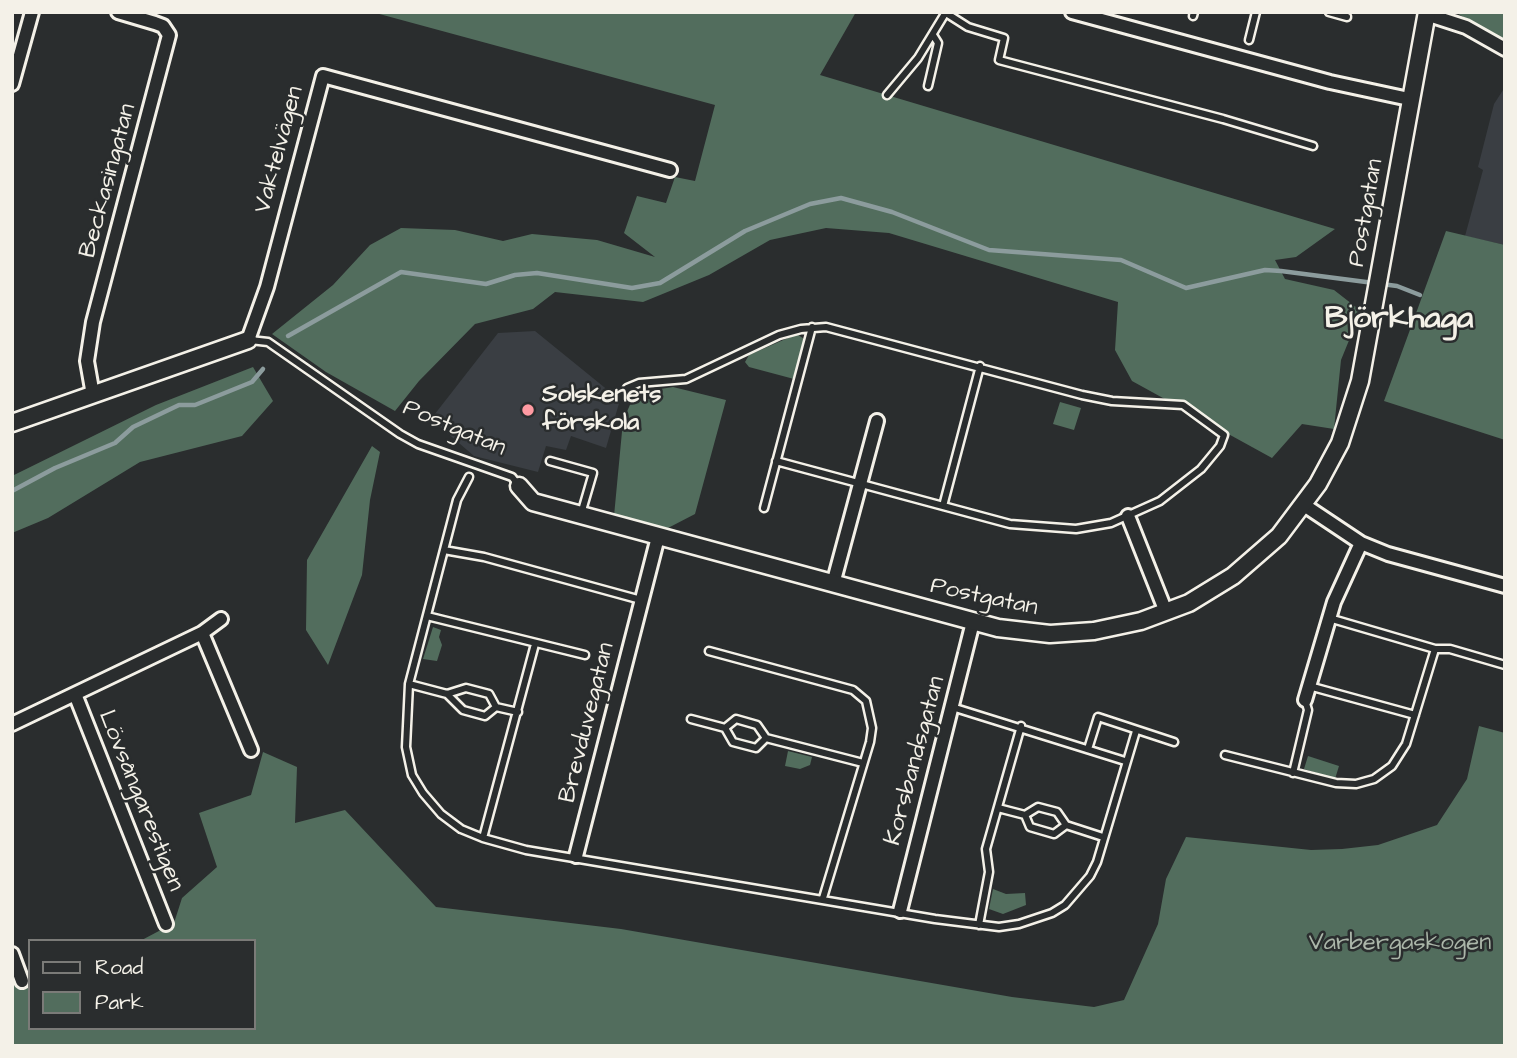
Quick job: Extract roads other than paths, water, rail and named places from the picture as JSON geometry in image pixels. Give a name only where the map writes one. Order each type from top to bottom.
[{"type":"street","points":[[12,84],[32,12]]},
{"type":"street","name":"Beckasingatan","points":[[93,395],[87,361],[91,332],[169,35],[163,26],[118,12]]},
{"type":"street","points":[[1072,12],[1330,82],[1409,99]]},
{"type":"street","points":[[1426,13],[1455,22],[1505,49]]},
{"type":"street","name":"Postgatan","points":[[519,486],[533,502],[581,516],[974,622],[1024,632],[1073,634],[1141,621],[1207,593],[1259,556],[1304,505],[1330,464],[1354,407],[1426,13]]},
{"type":"street","name":"Vaktelvägen","points":[[248,340],[267,287],[324,76],[670,170]]},
{"type":"street","points":[[12,423],[248,340]]},
{"type":"street","points":[[833,584],[877,421]]},
{"type":"street","points":[[1304,505],[1361,543],[1388,554],[1505,586]]},
{"type":"street","points":[[1128,516],[1166,612]]},
{"type":"street","name":"Brevduvegatan","points":[[576,856],[658,537]]},
{"type":"street","points":[[1305,700],[1329,618],[1361,543]]},
{"type":"street","points":[[12,724],[202,633],[220,619]]},
{"type":"street","name":"Korsbandsgatan","points":[[900,911],[974,622]]},
{"type":"street","points":[[202,633],[251,750]]},
{"type":"street","name":"Lövsångarestigen","points":[[75,694],[166,925]]},
{"type":"street","points":[[12,954],[22,981]]},
{"type":"lane","points":[[887,95],[933,35],[946,12],[968,27],[1004,38],[999,60],[1223,119],[1313,146]]},
{"type":"lane","points":[[1249,40],[1256,12]]},
{"type":"lane","points":[[1329,12],[1347,17]]},
{"type":"lane","points":[[928,86],[938,43],[933,35]]},
{"type":"lane","points":[[764,508],[812,327]]},
{"type":"lane","points":[[627,388],[639,383],[686,379],[779,335],[812,327],[840,329],[1112,401],[1183,405],[1224,435],[1211,458],[1188,481],[1160,501],[1128,516],[1094,526],[1041,529],[1010,524],[776,461]]},
{"type":"lane","name":"Postgatan","points":[[248,340],[268,342],[391,429],[418,444],[512,477],[519,486]]},
{"type":"lane","points":[[943,506],[980,366]]},
{"type":"lane","points":[[550,461],[593,472],[581,516]]},
{"type":"lane","points":[[469,477],[457,499],[409,684],[406,747],[412,775],[441,814],[461,829],[483,838],[526,850],[576,856],[979,925],[1019,924],[1052,913],[1065,905],[1090,876],[1136,731]]},
{"type":"lane","points":[[444,550],[484,557],[641,600]]},
{"type":"lane","points":[[427,616],[585,655]]},
{"type":"lane","points":[[1329,618],[1435,649],[1450,649],[1505,665]]},
{"type":"lane","points":[[483,838],[535,644]]},
{"type":"lane","points":[[1225,755],[1336,783],[1356,784],[1374,779],[1398,758],[1415,715],[1435,649]]},
{"type":"lane","points":[[709,652],[853,690],[866,701],[872,728],[823,898]]},
{"type":"lane","points":[[409,684],[447,694],[463,710],[485,716],[496,707]]},
{"type":"lane","points":[[1309,686],[1415,715]]},
{"type":"lane","points":[[447,694],[467,688],[489,694],[496,707],[518,712]]},
{"type":"lane","points":[[1293,773],[1308,710],[1305,700]]},
{"type":"lane","points":[[951,706],[1125,761]]},
{"type":"lane","points":[[1088,749],[1098,717],[1174,742]]},
{"type":"lane","points":[[691,719],[725,728],[733,742],[756,748],[766,738]]},
{"type":"lane","points":[[725,728],[736,719],[757,725],[766,738],[863,763]]},
{"type":"lane","points":[[979,925],[989,872],[986,849],[1021,726]]},
{"type":"lane","points":[[998,808],[1025,815],[1038,807],[1058,812],[1066,825],[1103,837]]},
{"type":"lane","points":[[1025,815],[1030,827],[1054,834],[1066,825]]},
{"type":"waterway","points":[[288,336],[401,272],[486,284],[515,275],[537,273],[632,288],[660,283],[745,231],[810,204],[841,198],[892,212],[989,250],[1121,260],[1186,288],[1265,270],[1397,286],[1420,295]]},
{"type":"waterway","points":[[12,491],[55,468],[115,443],[133,427],[179,405],[195,405],[252,382],[263,369]]},
{"type":"place","name":"Solskenets förskola","points":[[528,410]]},
{"type":"district","name":"Björkhaga","points":[[1399,320]]},
{"type":"park label","name":"Varbergaskogen","points":[[1400,944]]}]
